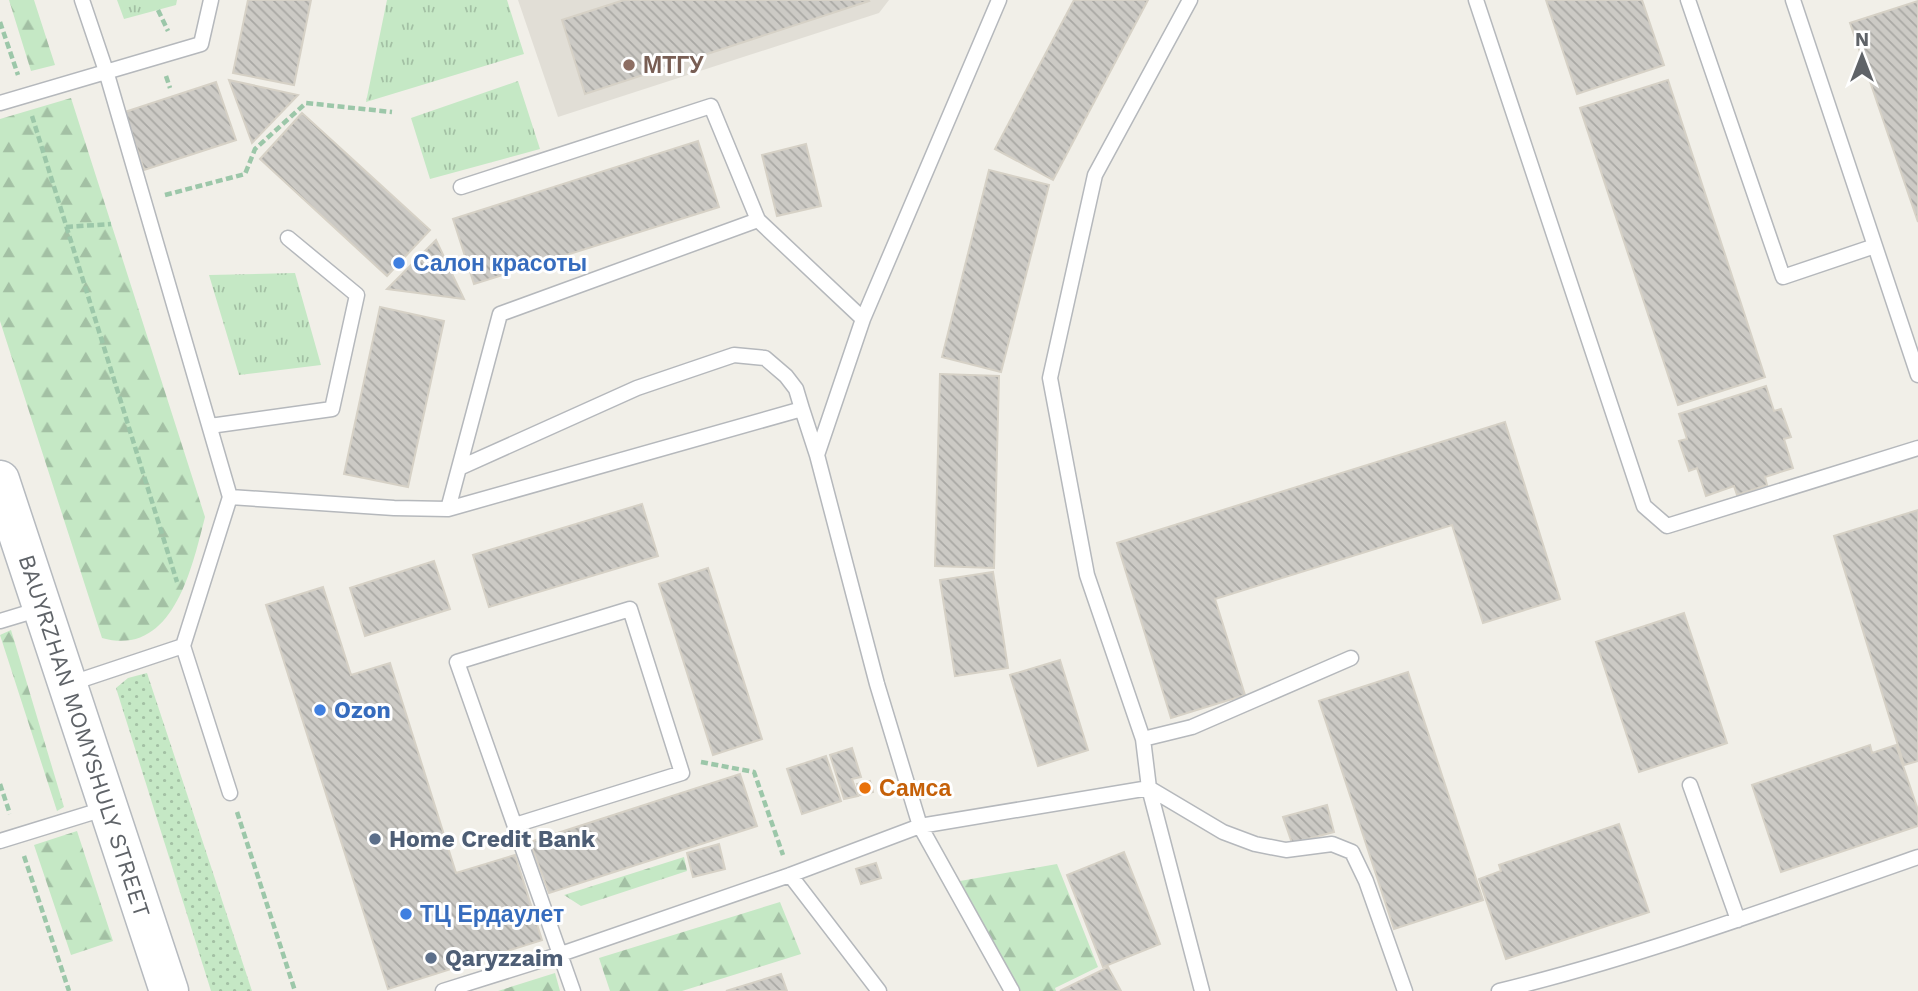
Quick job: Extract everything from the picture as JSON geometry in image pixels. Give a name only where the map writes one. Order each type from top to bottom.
[{"type":"main road","name":"BAUYRZHAN MOMYSHULY STREET","points":[[0,480],[169,991]]},
{"type":"lane","points":[[82,0],[106,71],[230,497],[183,646],[230,793]]},
{"type":"lane","points":[[0,103],[201,44],[211,0]]},
{"type":"lane","points":[[817,455],[863,319],[999,0]]},
{"type":"lane","points":[[1190,0],[1095,175],[1050,378],[1087,575],[1143,740],[1149,788],[1202,991]]},
{"type":"lane","points":[[1476,0],[1644,506],[1667,526],[1918,448]]},
{"type":"lane","points":[[1688,0],[1783,277],[1875,246]]},
{"type":"lane","points":[[1793,0],[1918,375]]},
{"type":"lane","points":[[461,187],[711,106],[758,220],[863,319]]},
{"type":"lane","points":[[448,509],[500,314],[758,220]]},
{"type":"lane","points":[[210,426],[332,409],[358,295],[288,238]]},
{"type":"lane","points":[[459,468],[637,387],[734,355],[765,358],[786,376],[796,389],[817,455],[877,684],[919,826],[1012,991]]},
{"type":"lane","points":[[230,497],[448,509],[802,409]]},
{"type":"lane","points":[[0,621],[41,609]]},
{"type":"lane","points":[[515,825],[682,773],[630,609],[457,662],[573,991]]},
{"type":"lane","points":[[68,684],[183,646]]},
{"type":"lane","points":[[1143,740],[1192,727],[1351,658]]},
{"type":"lane","points":[[1690,785],[1738,920]]},
{"type":"lane","points":[[443,991],[561,954],[790,875],[919,826],[1149,788],[1223,832],[1255,844],[1286,850],[1332,844],[1352,852],[1366,881],[1405,991]]},
{"type":"lane","points":[[0,841],[108,807]]},
{"type":"lane","points":[[1499,991],[1577,972],[1738,920],[1918,856]]},
{"type":"lane","points":[[790,875],[879,991]]},
{"type":"path","points":[[0,22],[178,587]]},
{"type":"path","points":[[144,200],[245,174],[255,149],[306,103],[393,112]]},
{"type":"path","points":[[66,227],[111,223]]},
{"type":"path","points":[[677,757],[754,772],[790,875]]},
{"type":"path","points":[[0,784],[69,991]]},
{"type":"path","points":[[230,793],[295,991]]},
{"type":"shaded area","name":"МТГУ","points":[[518,0],[889,0],[879,13],[558,117]]},
{"type":"green space","points":[[9,0],[34,0],[55,65],[31,71]]},
{"type":"green space","points":[[117,0],[177,0],[176,5],[124,19]]},
{"type":"green space","points":[[387,0],[507,0],[524,54],[366,102]]},
{"type":"green space","points":[[518,81],[540,149],[430,179],[411,118]]},
{"type":"green space","points":[[71,98],[205,517],[193,560],[175,604],[162,622],[146,635],[126,641],[102,638],[0,321],[0,119]]},
{"type":"green space","points":[[295,273],[321,365],[239,375],[209,275]]},
{"type":"green space","points":[[11,630],[64,807],[57,811],[0,635]]},
{"type":"green space","points":[[147,673],[252,991],[211,991],[116,688],[128,678]]},
{"type":"green space","points":[[77,831],[113,941],[71,955],[34,845]]},
{"type":"green space","points":[[684,857],[687,871],[581,906],[564,895]]},
{"type":"green space","points":[[1057,864],[1098,967],[1055,988],[1056,991],[1020,991],[960,881]]},
{"type":"green space","points":[[780,902],[801,954],[682,991],[610,991],[599,958]]},
{"type":"green space","points":[[555,973],[560,991],[498,991]]},
{"type":"building","points":[[248,0],[311,0],[294,85],[233,73]]},
{"type":"building","name":"МТГУ","points":[[624,0],[869,1],[585,94],[562,20]]},
{"type":"building","points":[[1074,0],[1148,0],[1053,180],[995,149]]},
{"type":"building","points":[[1546,0],[1642,0],[1664,65],[1577,94]]},
{"type":"building","points":[[1918,1],[1918,222],[1850,23]]},
{"type":"building","points":[[229,80],[298,95],[252,143]]},
{"type":"building","points":[[1668,80],[1765,377],[1678,405],[1580,108]]},
{"type":"building","points":[[216,82],[236,140],[144,170],[125,112]]},
{"type":"building","points":[[302,113],[430,230],[387,276],[260,159]]},
{"type":"building","points":[[698,141],[719,207],[474,284],[453,219]]},
{"type":"building","points":[[806,144],[821,206],[777,216],[762,155]]},
{"type":"building","points":[[989,170],[1049,185],[1001,372],[942,357]]},
{"type":"building","points":[[436,240],[464,299],[387,289]]},
{"type":"building","points":[[380,307],[444,321],[408,487],[344,474]]},
{"type":"building","points":[[940,374],[999,376],[994,568],[935,566]]},
{"type":"building","points":[[1766,386],[1774,411],[1781,409],[1791,437],[1784,439],[1793,468],[1765,477],[1767,485],[1737,495],[1734,486],[1706,496],[1697,468],[1689,471],[1679,441],[1687,439],[1679,414]]},
{"type":"building","points":[[1505,422],[1560,599],[1483,623],[1452,525],[1215,599],[1245,695],[1171,718],[1117,543]]},
{"type":"building","points":[[642,504],[658,556],[489,607],[473,555]]},
{"type":"building","points":[[1918,510],[1918,761],[1904,765],[1834,536]]},
{"type":"building","points":[[434,561],[450,609],[365,636],[350,588]]},
{"type":"building","points":[[708,568],[762,739],[713,755],[659,584]]},
{"type":"building","points":[[993,572],[1008,668],[955,676],[940,580]]},
{"type":"building","points":[[323,587],[351,675],[390,663],[456,873],[515,855],[542,940],[388,989],[266,605]]},
{"type":"building","points":[[1684,613],[1727,743],[1639,772],[1596,642]]},
{"type":"building","points":[[1060,660],[1088,750],[1038,766],[1010,675]]},
{"type":"building","points":[[1408,672],[1483,900],[1394,929],[1319,701]]},
{"type":"building","points":[[1870,745],[1872,753],[1896,745],[1918,810],[1918,826],[1781,872],[1752,785]]},
{"type":"building","points":[[852,748],[861,777],[852,779],[858,796],[844,799],[830,755]]},
{"type":"building","points":[[826,756],[841,801],[802,814],[787,769]]},
{"type":"building","points":[[740,774],[757,826],[549,893],[530,842]]},
{"type":"building","name":"Самса","points":[[870,781],[873,792],[860,795],[857,784]]},
{"type":"building","points":[[1327,805],[1334,832],[1292,843],[1283,817]]},
{"type":"building","points":[[1619,824],[1649,912],[1506,959],[1479,879],[1501,871],[1499,865]]},
{"type":"building","points":[[719,844],[725,869],[693,877],[687,853]]},
{"type":"building","points":[[1124,852],[1160,944],[1103,967],[1067,875]]},
{"type":"building","points":[[876,863],[881,878],[861,884],[856,869]]},
{"type":"building","points":[[1108,967],[1121,991],[1060,991]]},
{"type":"building","points":[[781,974],[787,991],[726,991]]},
{"type":"place","name":"МТГУ","points":[[629,65]]},
{"type":"place","name":"Салон красоты","points":[[399,263]]},
{"type":"place","name":"Ozon","points":[[320,710]]},
{"type":"place","name":"Самса","points":[[865,788]]},
{"type":"place","name":"Home Credit Bank","points":[[375,839]]},
{"type":"place","name":"ТЦ Ердаулет","points":[[406,914]]},
{"type":"place","name":"Qaryzzaim","points":[[431,958]]}]
